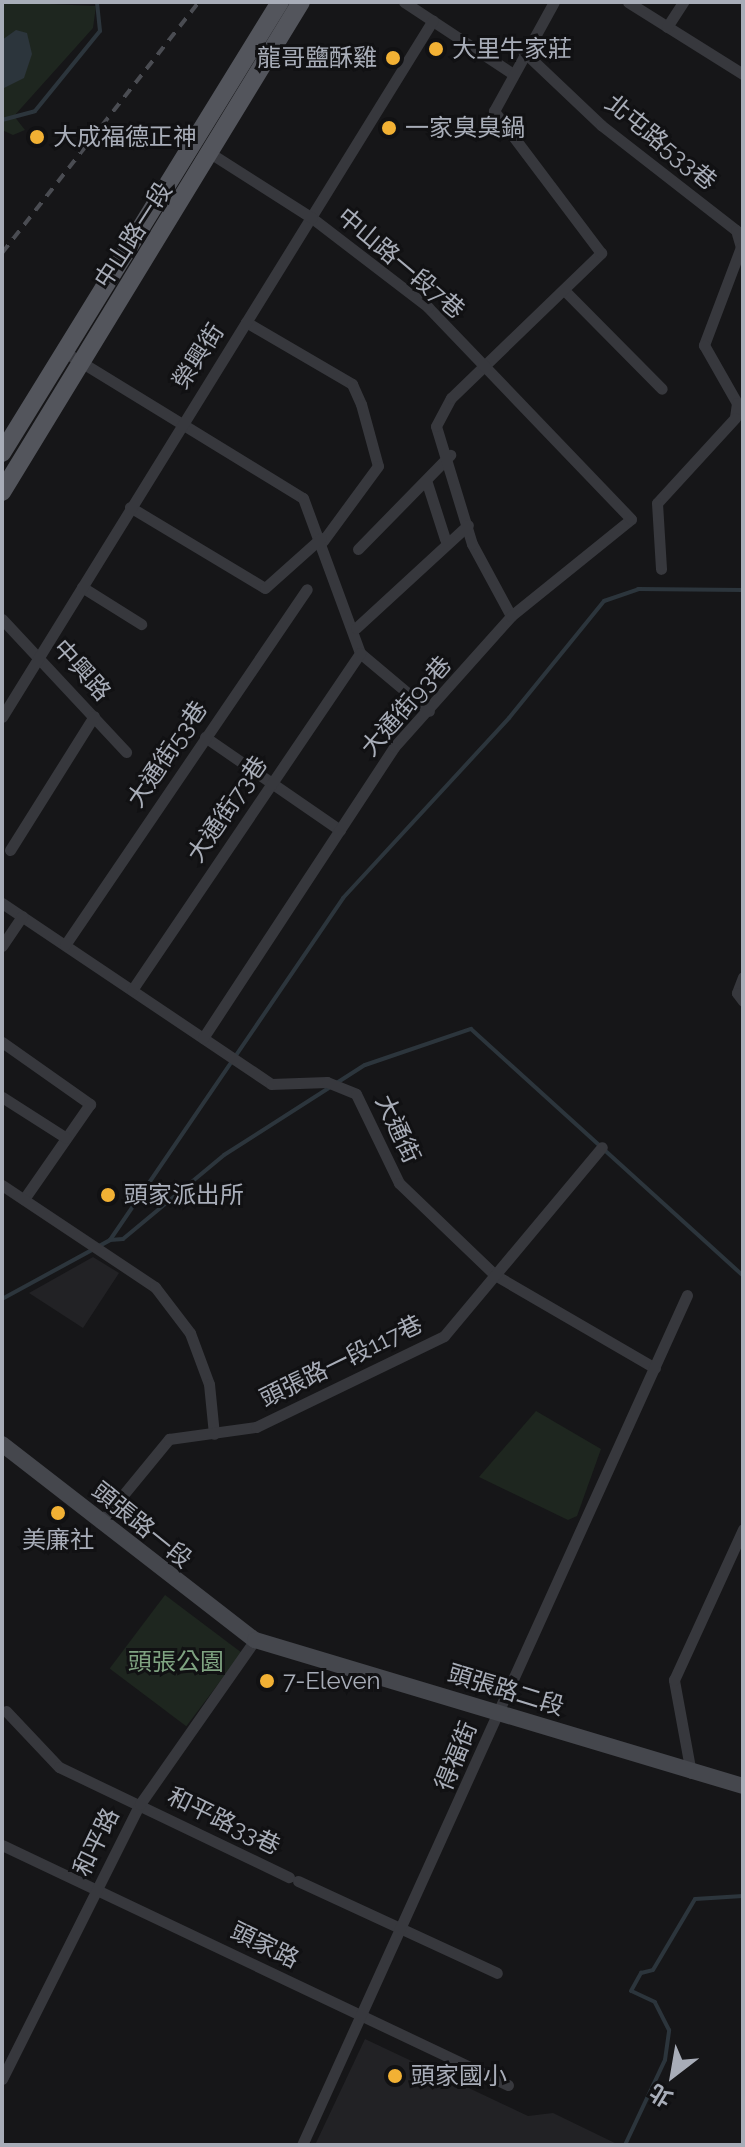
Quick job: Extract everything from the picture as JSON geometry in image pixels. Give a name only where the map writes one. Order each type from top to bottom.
[{"type":"main road","name":"中山路一段","points":[[2,453],[280,2]]},
{"type":"main road","name":"中山路一段","points":[[2,492],[80,361],[213,155],[301,2]]},
{"type":"street","points":[[404,2],[513,74]]},
{"type":"street","points":[[511,616],[468,525],[450,455],[436,426],[451,398],[488,369],[601,253],[494,111],[523,51],[554,2]]},
{"type":"street","points":[[628,2],[743,74]]},
{"type":"street","points":[[667,27],[683,2]]},
{"type":"street","name":"榮興街","points":[[2,717],[180,423],[312,218],[433,20]]},
{"type":"street","name":"北屯路533巷","points":[[523,51],[739,239],[704,345],[737,403],[735,418],[657,503],[661,569]]},
{"type":"street","name":"中山路一段7巷","points":[[213,155],[312,218],[428,307],[631,519]]},
{"type":"street","points":[[566,292],[662,389]]},
{"type":"street","points":[[130,507],[265,588],[322,540],[378,466],[352,384],[246,322]]},
{"type":"street","points":[[63,351],[303,498],[356,628],[360,653],[429,711]]},
{"type":"street","points":[[358,549],[427,483],[450,455]]},
{"type":"street","points":[[427,483],[445,539]]},
{"type":"street","name":"大通街93巷","points":[[203,1038],[394,747],[511,616],[631,519]]},
{"type":"street","points":[[356,628],[445,539],[468,525]]},
{"type":"street","points":[[82,587],[141,624]]},
{"type":"street","name":"大通街53巷","points":[[65,945],[307,589]]},
{"type":"street","name":"中興路","points":[[2,619],[40,656],[126,752]]},
{"type":"street","name":"大通街73巷","points":[[132,990],[360,653]]},
{"type":"street","points":[[10,850],[94,716]]},
{"type":"street","points":[[205,737],[340,830]]},
{"type":"street","name":"大通街","points":[[2,903],[271,1084],[333,1083],[365,1102],[399,1183],[495,1275],[655,1368]]},
{"type":"street","points":[[2,946],[22,916]]},
{"type":"street","points":[[742,978],[743,1001]]},
{"type":"street","points":[[2,1042],[90,1104],[24,1199]]},
{"type":"street","points":[[2,1097],[66,1138]]},
{"type":"street","name":"頭張路一段117巷","points":[[100,1523],[169,1439],[256,1427],[444,1336],[602,1147]]},
{"type":"street","points":[[2,1185],[57,1218],[155,1287],[190,1333],[209,1384],[214,1434]]},
{"type":"street","name":"得福街","points":[[302,2145],[404,1931],[497,1712],[687,1295]]},
{"type":"street","name":"頭張路一段","points":[[3,1447],[255,1640]]},
{"type":"street","points":[[691,1773],[674,1680],[743,1529]]},
{"type":"street","name":"頭張路二段","points":[[255,1640],[691,1773],[743,1786]]},
{"type":"street","name":"和平路","points":[[2,2079],[140,1804],[255,1640]]},
{"type":"street","name":"和平路33巷","points":[[6,1711],[59,1767],[497,1973]]},
{"type":"street","name":"頭家路","points":[[2,1845],[508,2085]]},
{"type":"shaded area","points":[[16,30],[27,33],[32,54],[24,78],[2,89],[2,40]]},
{"type":"shaded area","points":[[93,1257],[119,1273],[83,1328],[29,1293]]},
{"type":"shaded area","name":"頭家國小","points":[[365,2039],[528,2116],[553,2113],[619,2145],[315,2145]]},
{"type":"green space","points":[[2,2],[96,6],[93,28],[14,116],[25,130],[13,135],[2,130]]},
{"type":"green space","points":[[536,1411],[601,1449],[577,1516],[568,1520],[479,1477]]},
{"type":"green space","name":"頭張公園","points":[[165,1595],[242,1653],[186,1726],[110,1668]]},
{"type":"waterway","points":[[2,120],[35,111],[100,31],[97,2]]},
{"type":"waterway","points":[[2,1299],[110,1240],[343,898],[509,718],[604,601],[638,589],[743,590]]},
{"type":"waterway","points":[[110,1240],[123,1239],[224,1155],[365,1065],[471,1029],[743,1276]]},
{"type":"waterway","points":[[625,2145],[665,2060],[669,2030],[655,2002],[631,1991],[641,1973],[653,1970],[695,1899],[743,1896]]},
{"type":"railway","points":[[2,253],[199,2]]},
{"type":"place","name":"大里牛家莊","points":[[436,49]]},
{"type":"place","name":"龍哥鹽酥雞","points":[[393,58]]},
{"type":"place","name":"一家臭臭鍋","points":[[389,128]]},
{"type":"place","name":"大成福德正神","points":[[37,137]]},
{"type":"place","name":"頭家派出所","points":[[108,1195]]},
{"type":"place","name":"美廉社","points":[[58,1513]]},
{"type":"place","name":"7-Eleven","points":[[267,1681]]},
{"type":"place","name":"頭家國小","points":[[395,2076]]}]
